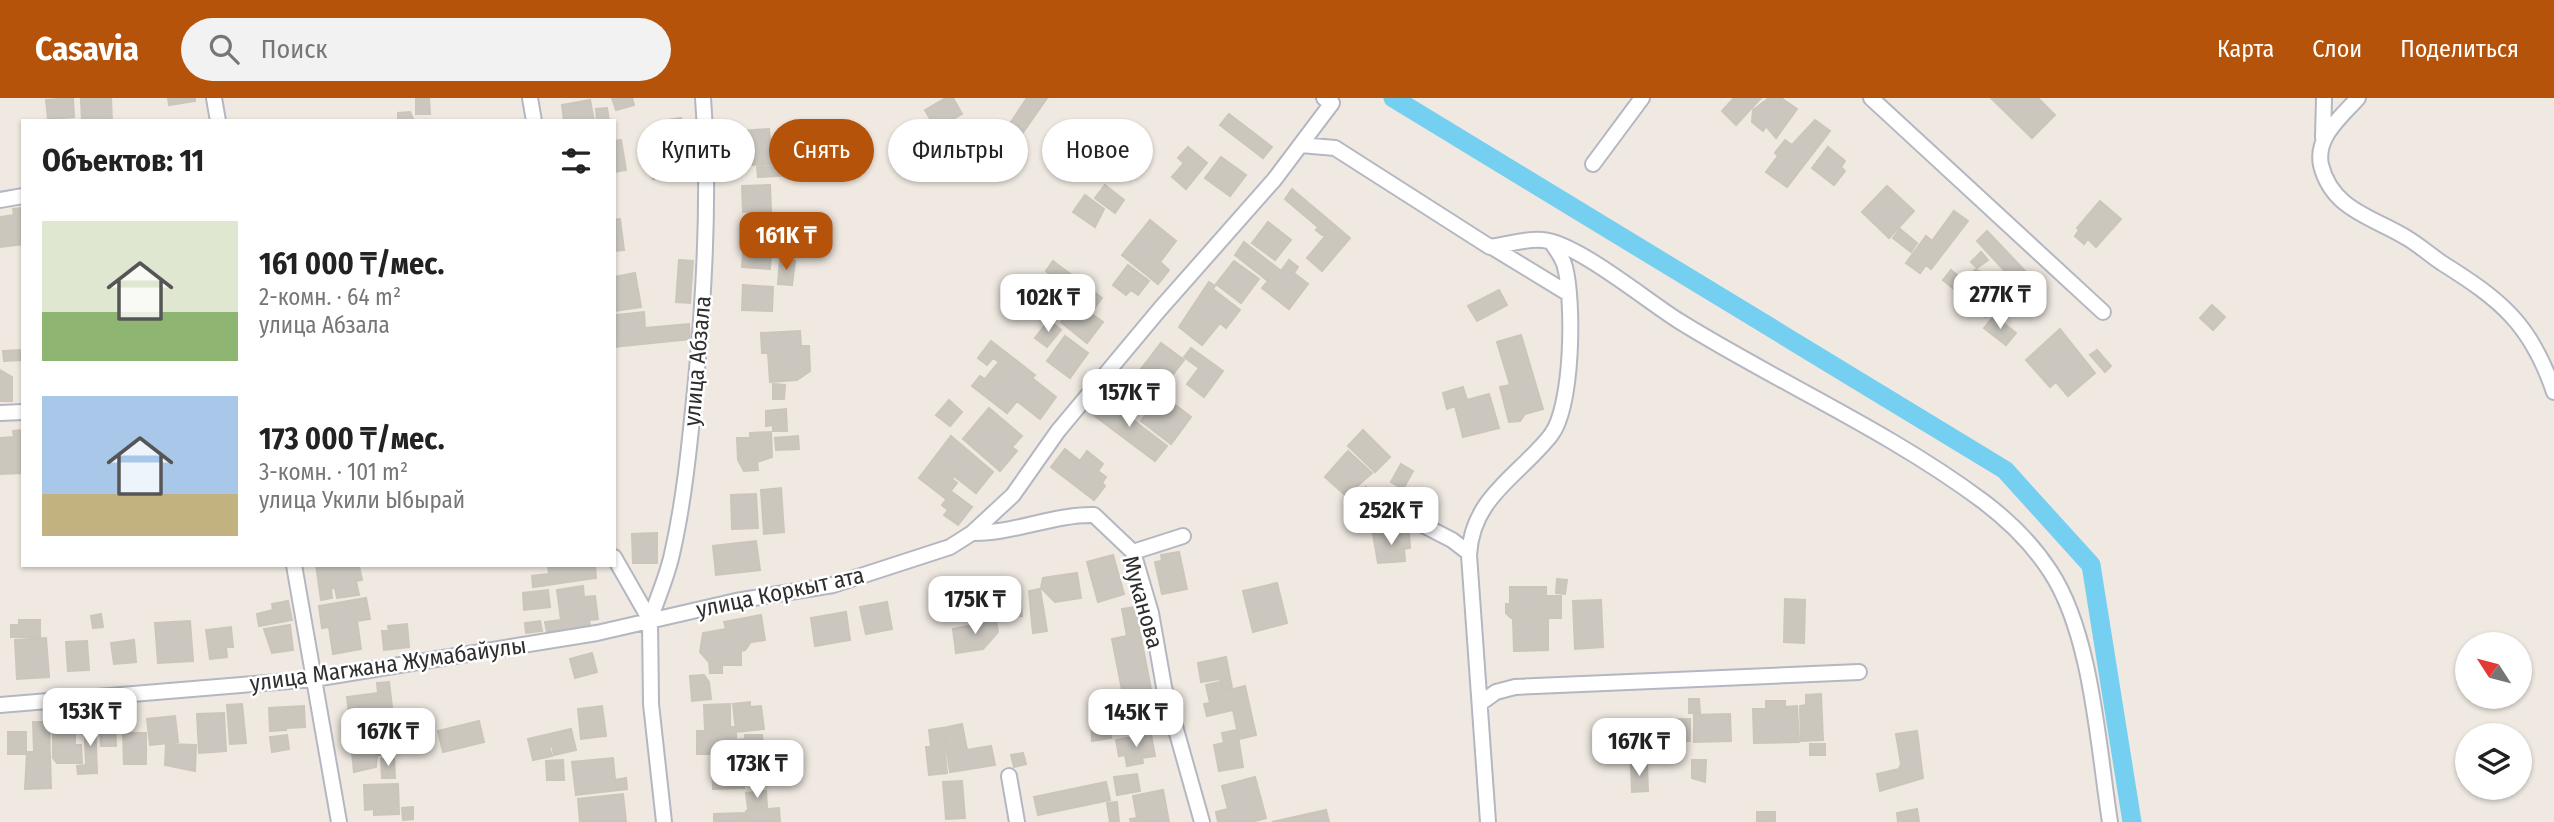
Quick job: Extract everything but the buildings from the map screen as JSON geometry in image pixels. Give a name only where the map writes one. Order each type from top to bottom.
[{"type":"street","points":[[214,98],[218,119]]},
{"type":"street","points":[[530,98],[534,119]]},
{"type":"street","name":"улица Абзала","points":[[650,620],[672,557],[685,484],[700,340],[706,245],[707,150],[703,98]]},
{"type":"street","points":[[1593,164],[1642,98]]},
{"type":"street","points":[[1871,98],[2102,312]]},
{"type":"street","points":[[2324,98],[2321,163],[2340,200],[2354,212],[2407,238],[2472,281],[2504,308],[2526,332],[2542,358],[2554,392]]},
{"type":"street","points":[[2323,139],[2358,98]]},
{"type":"street","name":"улица Коркыт ата","points":[[650,620],[833,585],[950,547],[972,533],[1013,495],[1058,431],[1301,145],[1328,101]]},
{"type":"street","points":[[1301,145],[1335,148],[1490,247],[1569,293]]},
{"type":"street","points":[[0,200],[21,196]]},
{"type":"street","points":[[1490,247],[1542,239],[1571,250],[1679,321],[1922,460],[1987,505],[2020,534],[2051,572],[2072,616],[2088,680],[2110,822]]},
{"type":"street","points":[[1489,822],[1469,553],[1470,532],[1486,505],[1510,475],[1553,433],[1562,415],[1571,339],[1569,293],[1564,262],[1552,243]]},
{"type":"street","points":[[0,413],[21,412]]},
{"type":"street","points":[[1390,508],[1452,540],[1469,553]]},
{"type":"street","name":"Муканова","points":[[972,533],[988,534],[1078,514],[1094,515],[1133,552],[1151,613],[1164,687],[1202,822]]},
{"type":"street","points":[[1133,552],[1182,536]]},
{"type":"street","points":[[616,560],[650,620],[652,704],[664,822]]},
{"type":"street","points":[[294,567],[339,822]]},
{"type":"street","name":"улица Магжана Жумабайулы","points":[[0,705],[314,679],[597,633],[650,620]]},
{"type":"street","points":[[1482,702],[1496,692],[1515,687],[1859,672]]},
{"type":"street","points":[[1009,776],[1017,822]]},
{"type":"waterway","points":[[1393,98],[2005,470],[2091,565],[2132,822]]}]
